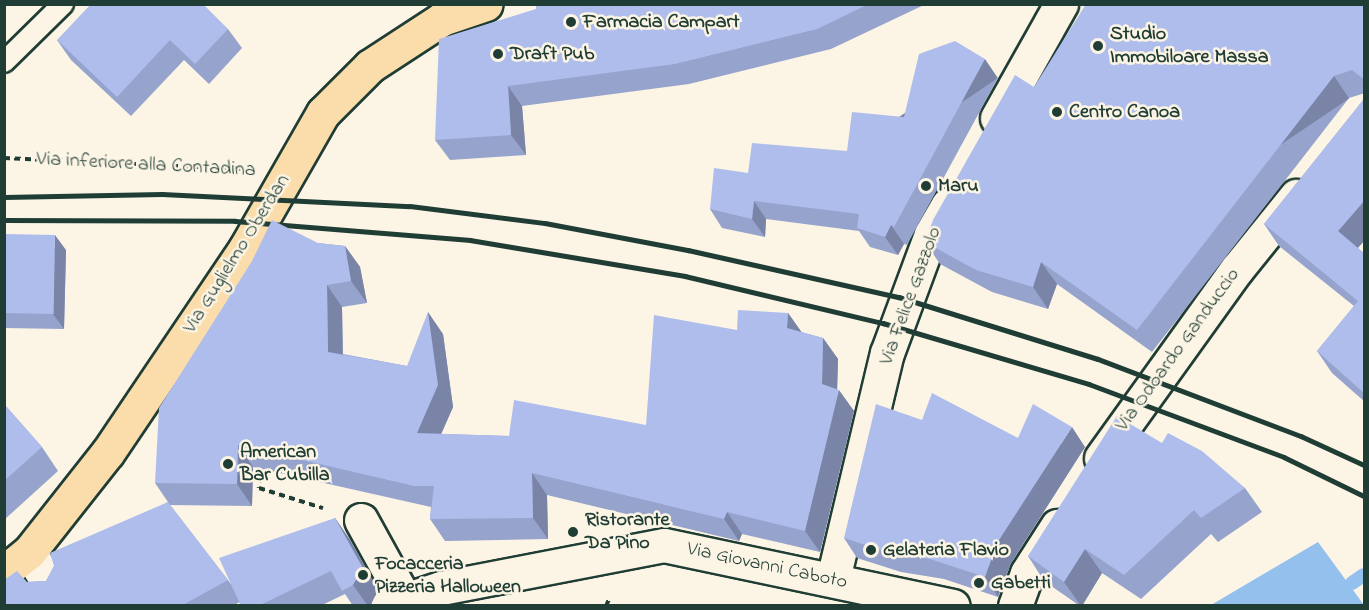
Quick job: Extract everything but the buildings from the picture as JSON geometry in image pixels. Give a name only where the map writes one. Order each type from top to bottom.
[{"type":"main road","name":"Via Guglielmo Oberdan","points":[[17,562],[121,432],[245,249],[323,113],[370,66],[442,19],[486,4]]},
{"type":"street","points":[[984,141],[1062,4]]},
{"type":"street","name":"Via Odoardo Ganduccio","points":[[1015,606],[1027,573],[1134,409],[1312,176]]},
{"type":"street","name":"Via Felice Gazzolo","points":[[833,579],[887,353],[931,234],[960,182]]},
{"type":"street","name":"Via Giovanni Caboto","points":[[361,520],[395,602],[664,545],[953,606]]},
{"type":"street","name":"Via Guglielmo Oberdan","points":[[17,562],[50,586]]},
{"type":"lane","points":[[4,62],[63,4]]},
{"type":"path","name":"Via inferiore alla Contadina","points":[[4,158],[203,164],[287,174]]},
{"type":"path","points":[[261,456],[260,488],[361,520]]},
{"type":"water","points":[[1318,542],[1364,605],[1211,605]]},
{"type":"waterway","points":[[1352,583],[1364,575]]},
{"type":"railway","points":[[4,197],[162,194],[410,206],[545,223],[688,250],[899,297],[1098,359],[1301,436],[1364,465]]},
{"type":"railway","points":[[4,220],[235,221],[470,240],[685,276],[883,323],[1089,384],[1284,457],[1364,496]]},
{"type":"place","name":"Farmacia Campart","points":[[571,22]]},
{"type":"place","name":"Studio Immobiloare Massa","points":[[1098,46]]},
{"type":"place","name":"Draft Pub","points":[[498,54]]},
{"type":"place","name":"Centro Canoa","points":[[1057,112]]},
{"type":"place","name":"Maru","points":[[926,186]]},
{"type":"place","name":"American Bar Cubilla","points":[[228,464]]},
{"type":"place","name":"Ristorante Da Pino","points":[[573,532]]},
{"type":"place","name":"Gelateria Flavio","points":[[871,550]]},
{"type":"place","name":"Focacceria Pizzeria Halloween","points":[[363,575]]},
{"type":"place","name":"Gabetti","points":[[979,583]]}]
